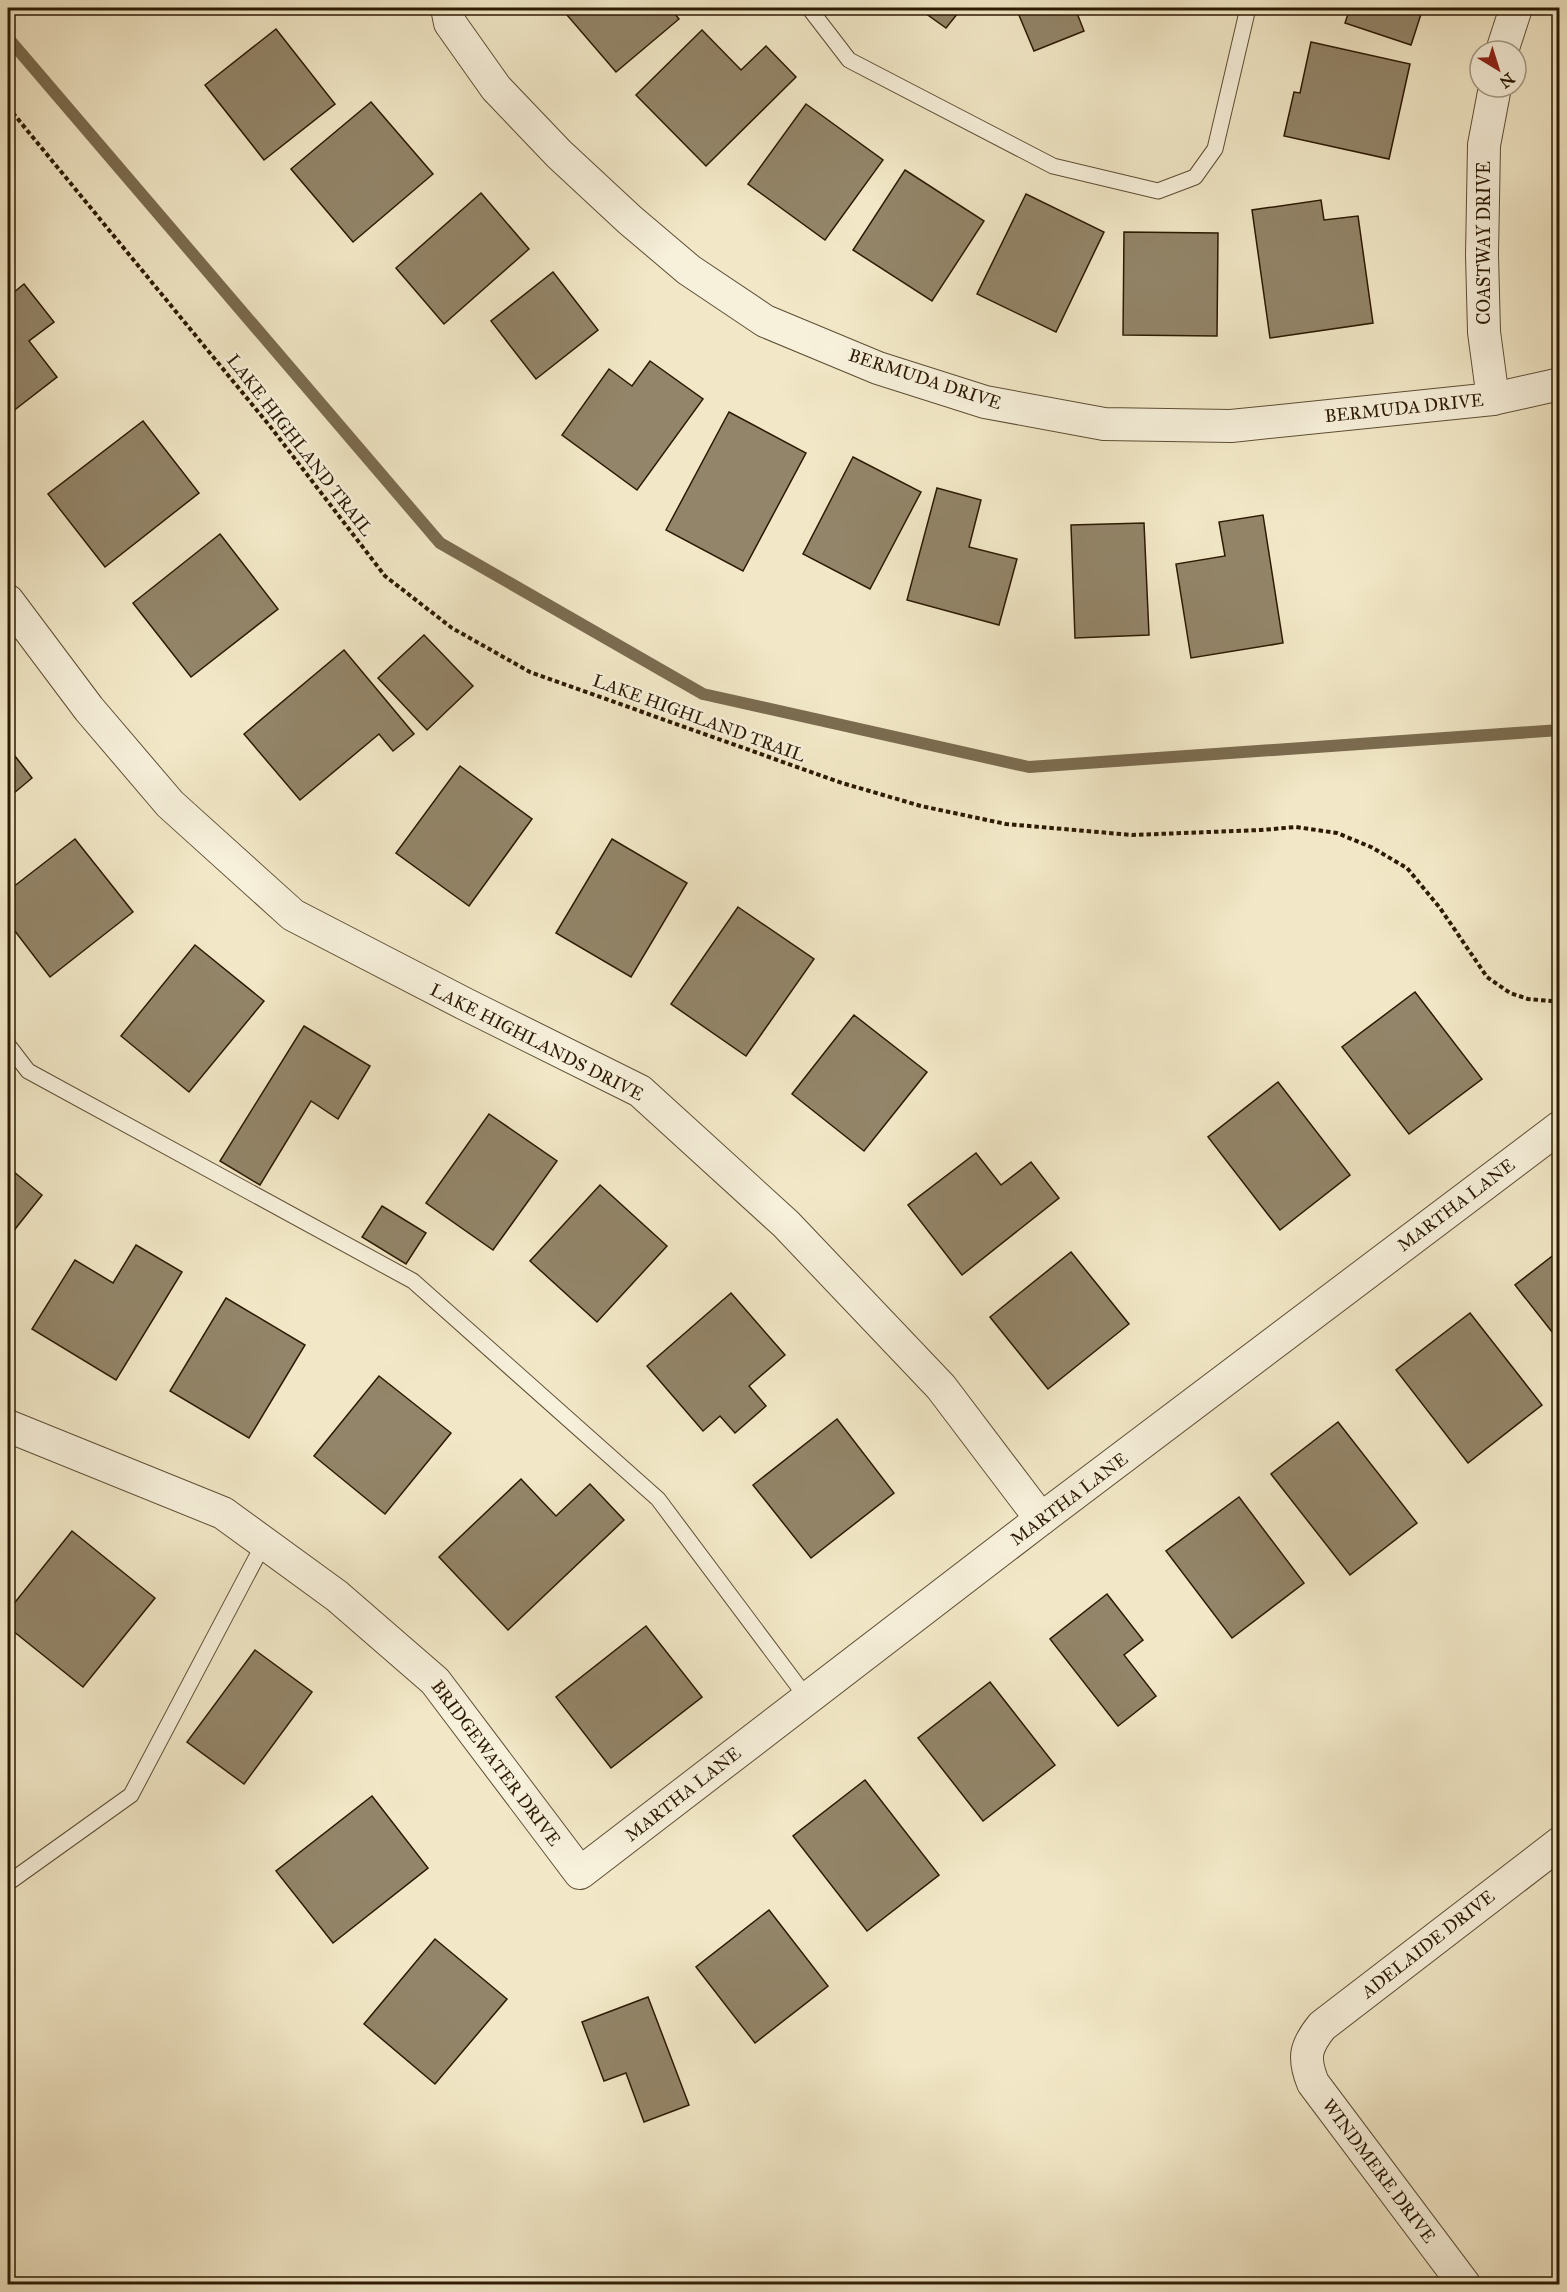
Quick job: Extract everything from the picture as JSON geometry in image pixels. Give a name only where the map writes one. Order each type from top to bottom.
[{"type":"street","points":[[1506,39],[1516,8]]},
{"type":"street","name":"BERMUDA DRIVE","points":[[448,15],[496,88],[559,154],[630,220],[689,270],[765,321],[878,368],[985,402],[1104,424],[1231,426],[1493,399],[1560,384]]},
{"type":"street","name":"COASTWAY DRIVE","points":[[1493,99],[1484,145],[1482,255],[1484,332],[1493,399]]},
{"type":"street","name":"LAKE HIGHLANDS DRIVE","points":[[8,601],[89,709],[170,804],[293,915],[640,1091],[786,1224],[941,1387],[1041,1519]]},
{"type":"street","name":"MARTHA LANE","points":[[580,1873],[1041,1519],[1560,1128]]},
{"type":"street","name":"BRIDGEWATER DRIVE","points":[[8,1426],[223,1514],[337,1596],[435,1680],[580,1873]]},
{"type":"street","name":"ADELAIDE DRIVE","points":[[1306,2053],[1311,2039],[1322,2026],[1560,1843]]},
{"type":"street","name":"WINDMERE DRIVE","points":[[1306,2053],[1307,2068],[1313,2083],[1464,2284]]},
{"type":"lane","points":[[809,8],[849,60],[1053,166],[1158,191],[1195,177],[1215,149],[1248,8]]},
{"type":"lane","points":[[8,1045],[28,1071],[413,1281],[658,1499],[807,1698]]},
{"type":"lane","points":[[8,1882],[130,1795],[264,1543]]},
{"type":"path","name":"LAKE HIGHLAND TRAIL","points":[[8,107],[269,425],[385,576],[452,628],[530,672],[842,783],[921,806],[1006,824],[1132,835],[1296,827],[1336,833],[1371,847],[1407,868],[1440,908],[1487,977],[1510,993],[1528,999],[1551,1001],[1560,998]]},
{"type":"building","points":[[561,8],[670,8],[679,19],[616,72]]},
{"type":"building","points":[[918,8],[962,8],[946,28]]},
{"type":"building","points":[[1016,8],[1075,8],[1084,31],[1034,51]]},
{"type":"building","points":[[1350,8],[1423,8],[1411,45],[1345,23]]},
{"type":"building","points":[[276,29],[335,104],[264,160],[205,85]]},
{"type":"building","points":[[702,30],[741,70],[766,46],[796,77],[706,166],[636,95]]},
{"type":"building","points":[[1311,42],[1410,64],[1389,159],[1284,136],[1294,92],[1300,93]]},
{"type":"building","points":[[371,102],[433,174],[353,242],[291,169]]},
{"type":"building","points":[[806,104],[883,160],[825,240],[748,184]]},
{"type":"building","points":[[905,170],[984,221],[932,301],[853,250]]},
{"type":"building","points":[[481,193],[529,249],[444,324],[396,268]]},
{"type":"building","points":[[1026,194],[1104,232],[1056,332],[977,294]]},
{"type":"building","points":[[1321,200],[1324,220],[1358,216],[1373,323],[1270,338],[1252,210]]},
{"type":"building","points":[[1124,232],[1218,233],[1217,336],[1123,335]]},
{"type":"building","points":[[553,272],[598,330],[536,379],[491,321]]},
{"type":"building","points":[[24,284],[54,322],[29,341],[57,377],[8,415],[8,297]]},
{"type":"building","points":[[650,361],[703,399],[637,490],[562,435],[609,369],[632,386]]},
{"type":"building","points":[[729,412],[806,453],[743,571],[666,530]]},
{"type":"building","points":[[143,421],[199,493],[105,567],[48,494]]},
{"type":"building","points":[[853,457],[921,492],[870,589],[803,554]]},
{"type":"building","points":[[937,488],[981,500],[969,547],[1017,559],[999,625],[907,600]]},
{"type":"building","points":[[1263,515],[1283,643],[1191,658],[1176,564],[1225,556],[1219,522]]},
{"type":"building","points":[[1144,523],[1149,635],[1075,638],[1071,525]]},
{"type":"building","points":[[220,534],[278,609],[191,677],[133,603]]},
{"type":"building","points":[[424,635],[473,686],[427,730],[378,678]]},
{"type":"building","points":[[344,650],[414,734],[393,751],[379,734],[300,800],[244,734]]},
{"type":"building","points":[[8,747],[32,778],[8,798]]},
{"type":"building","points":[[460,766],[532,819],[469,906],[396,853]]},
{"type":"building","points":[[75,839],[133,912],[50,977],[8,922],[8,891]]},
{"type":"building","points":[[612,839],[687,883],[631,977],[556,933]]},
{"type":"building","points":[[738,907],[814,959],[746,1056],[671,1004]]},
{"type":"building","points":[[195,945],[264,1001],[189,1092],[121,1036]]},
{"type":"building","points":[[1415,992],[1482,1079],[1409,1134],[1342,1047]]},
{"type":"building","points":[[854,1015],[927,1072],[864,1151],[792,1094]]},
{"type":"building","points":[[304,1026],[370,1066],[338,1119],[311,1101],[260,1185],[220,1161]]},
{"type":"building","points":[[1278,1082],[1350,1175],[1280,1230],[1208,1137]]},
{"type":"building","points":[[489,1114],[557,1161],[493,1250],[426,1203]]},
{"type":"building","points":[[976,1153],[1001,1185],[1031,1162],[1059,1198],[962,1275],[908,1205]]},
{"type":"building","points":[[8,1167],[42,1195],[8,1238]]},
{"type":"building","points":[[600,1185],[667,1246],[597,1322],[530,1261]]},
{"type":"building","points":[[382,1206],[426,1233],[406,1264],[362,1237]]},
{"type":"building","points":[[136,1245],[182,1272],[116,1380],[32,1329],[75,1260],[113,1283]]},
{"type":"building","points":[[1560,1250],[1560,1342],[1515,1285]]},
{"type":"building","points":[[1071,1252],[1129,1324],[1048,1389],[990,1317]]},
{"type":"building","points":[[731,1293],[785,1355],[749,1386],[766,1406],[735,1433],[720,1416],[703,1431],[647,1366]]},
{"type":"building","points":[[226,1298],[305,1345],[249,1438],[170,1391]]},
{"type":"building","points":[[1470,1313],[1542,1405],[1468,1463],[1396,1370]]},
{"type":"building","points":[[379,1376],[451,1433],[385,1514],[314,1456]]},
{"type":"building","points":[[837,1419],[894,1493],[811,1558],[753,1485]]},
{"type":"building","points":[[1338,1422],[1417,1523],[1350,1575],[1271,1474]]},
{"type":"building","points":[[521,1479],[556,1516],[590,1484],[624,1520],[508,1630],[439,1557]]},
{"type":"building","points":[[1239,1497],[1304,1583],[1232,1638],[1166,1551]]},
{"type":"building","points":[[72,1531],[155,1598],[83,1687],[8,1627],[8,1611]]},
{"type":"building","points":[[1107,1594],[1143,1640],[1124,1655],[1156,1696],[1118,1726],[1050,1639]]},
{"type":"building","points":[[646,1626],[702,1697],[611,1768],[556,1697]]},
{"type":"building","points":[[255,1650],[312,1692],[244,1784],[187,1742]]},
{"type":"building","points":[[990,1682],[1055,1765],[983,1821],[918,1738]]},
{"type":"building","points":[[865,1780],[939,1875],[867,1931],[793,1836]]},
{"type":"building","points":[[372,1796],[428,1868],[333,1943],[276,1871]]},
{"type":"building","points":[[769,1910],[828,1986],[755,2043],[696,1967]]},
{"type":"building","points":[[435,1939],[507,1999],[435,2084],[364,2024]]},
{"type":"building","points":[[648,1997],[689,2105],[644,2122],[626,2073],[604,2081],[582,2022]]},
{"type":"waterway","points":[[8,38],[440,543],[703,694],[1029,767],[1560,730]]}]
